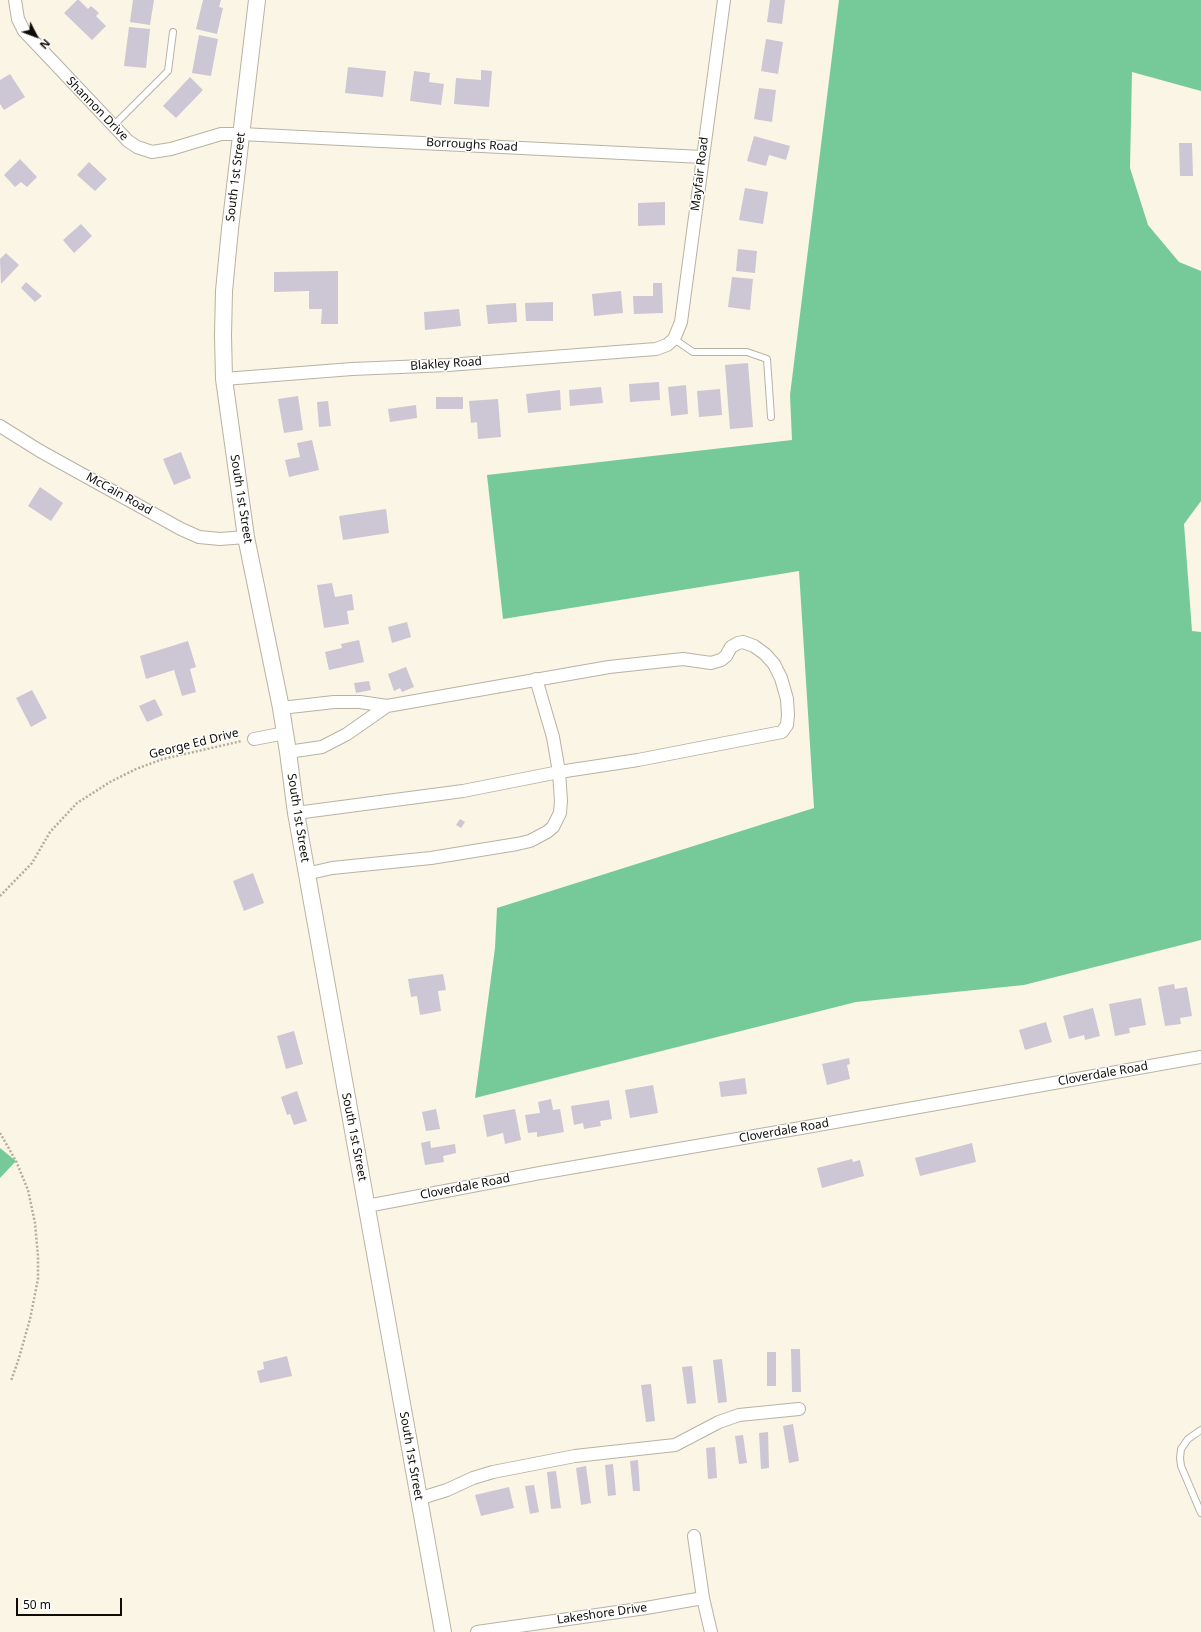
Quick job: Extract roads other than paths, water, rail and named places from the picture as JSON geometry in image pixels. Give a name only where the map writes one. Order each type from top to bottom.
[{"type":"main road","name":"South 1st Street","points":[[257,0],[224,291],[224,379],[246,537],[281,708],[306,874],[443,1632]]},
{"type":"street","name":"Shannon Drive","points":[[14,0],[18,19],[24,31],[113,126],[128,141],[137,147],[152,152],[171,149],[221,134],[241,134]]},
{"type":"street","name":"Mayfair Road","points":[[671,342],[681,322],[724,0]]},
{"type":"street","name":"Borroughs Road","points":[[241,134],[702,156]]},
{"type":"street","name":"Blakley Road","points":[[224,379],[656,349],[671,342]]},
{"type":"street","name":"McCain Road","points":[[0,426],[40,451],[181,529],[199,537],[220,539],[246,537]]},
{"type":"street","points":[[281,708],[334,702],[360,702],[386,706],[609,667],[683,659],[711,663],[720,660],[726,656],[731,647],[743,642],[754,646],[765,654],[774,664],[781,678],[787,699],[787,725],[782,732],[638,760],[559,772],[463,791],[296,813]]},
{"type":"street","points":[[306,874],[357,865],[431,858],[517,844],[530,841],[553,827],[560,813],[561,801],[559,772],[553,737],[536,679]]},
{"type":"street","points":[[288,752],[322,747],[347,734],[386,706]]},
{"type":"street","points":[[254,738],[285,733]]},
{"type":"street","name":"Cloverdale Road","points":[[367,1206],[540,1173],[1201,1057]]},
{"type":"street","points":[[418,1499],[447,1490],[473,1478],[493,1472],[575,1456],[675,1445],[719,1422],[739,1415],[799,1409]]},
{"type":"street","points":[[694,1536],[703,1598],[711,1632]]},
{"type":"street","name":"Lakeshore Drive","points":[[477,1632],[646,1608],[703,1598]]},
{"type":"lane","points":[[113,126],[168,71],[174,32]]},
{"type":"lane","points":[[671,342],[693,352],[747,352],[767,359],[771,417]]},
{"type":"lane","points":[[1201,1430],[1188,1439],[1181,1449],[1180,1458],[1181,1466],[1201,1514]]}]
